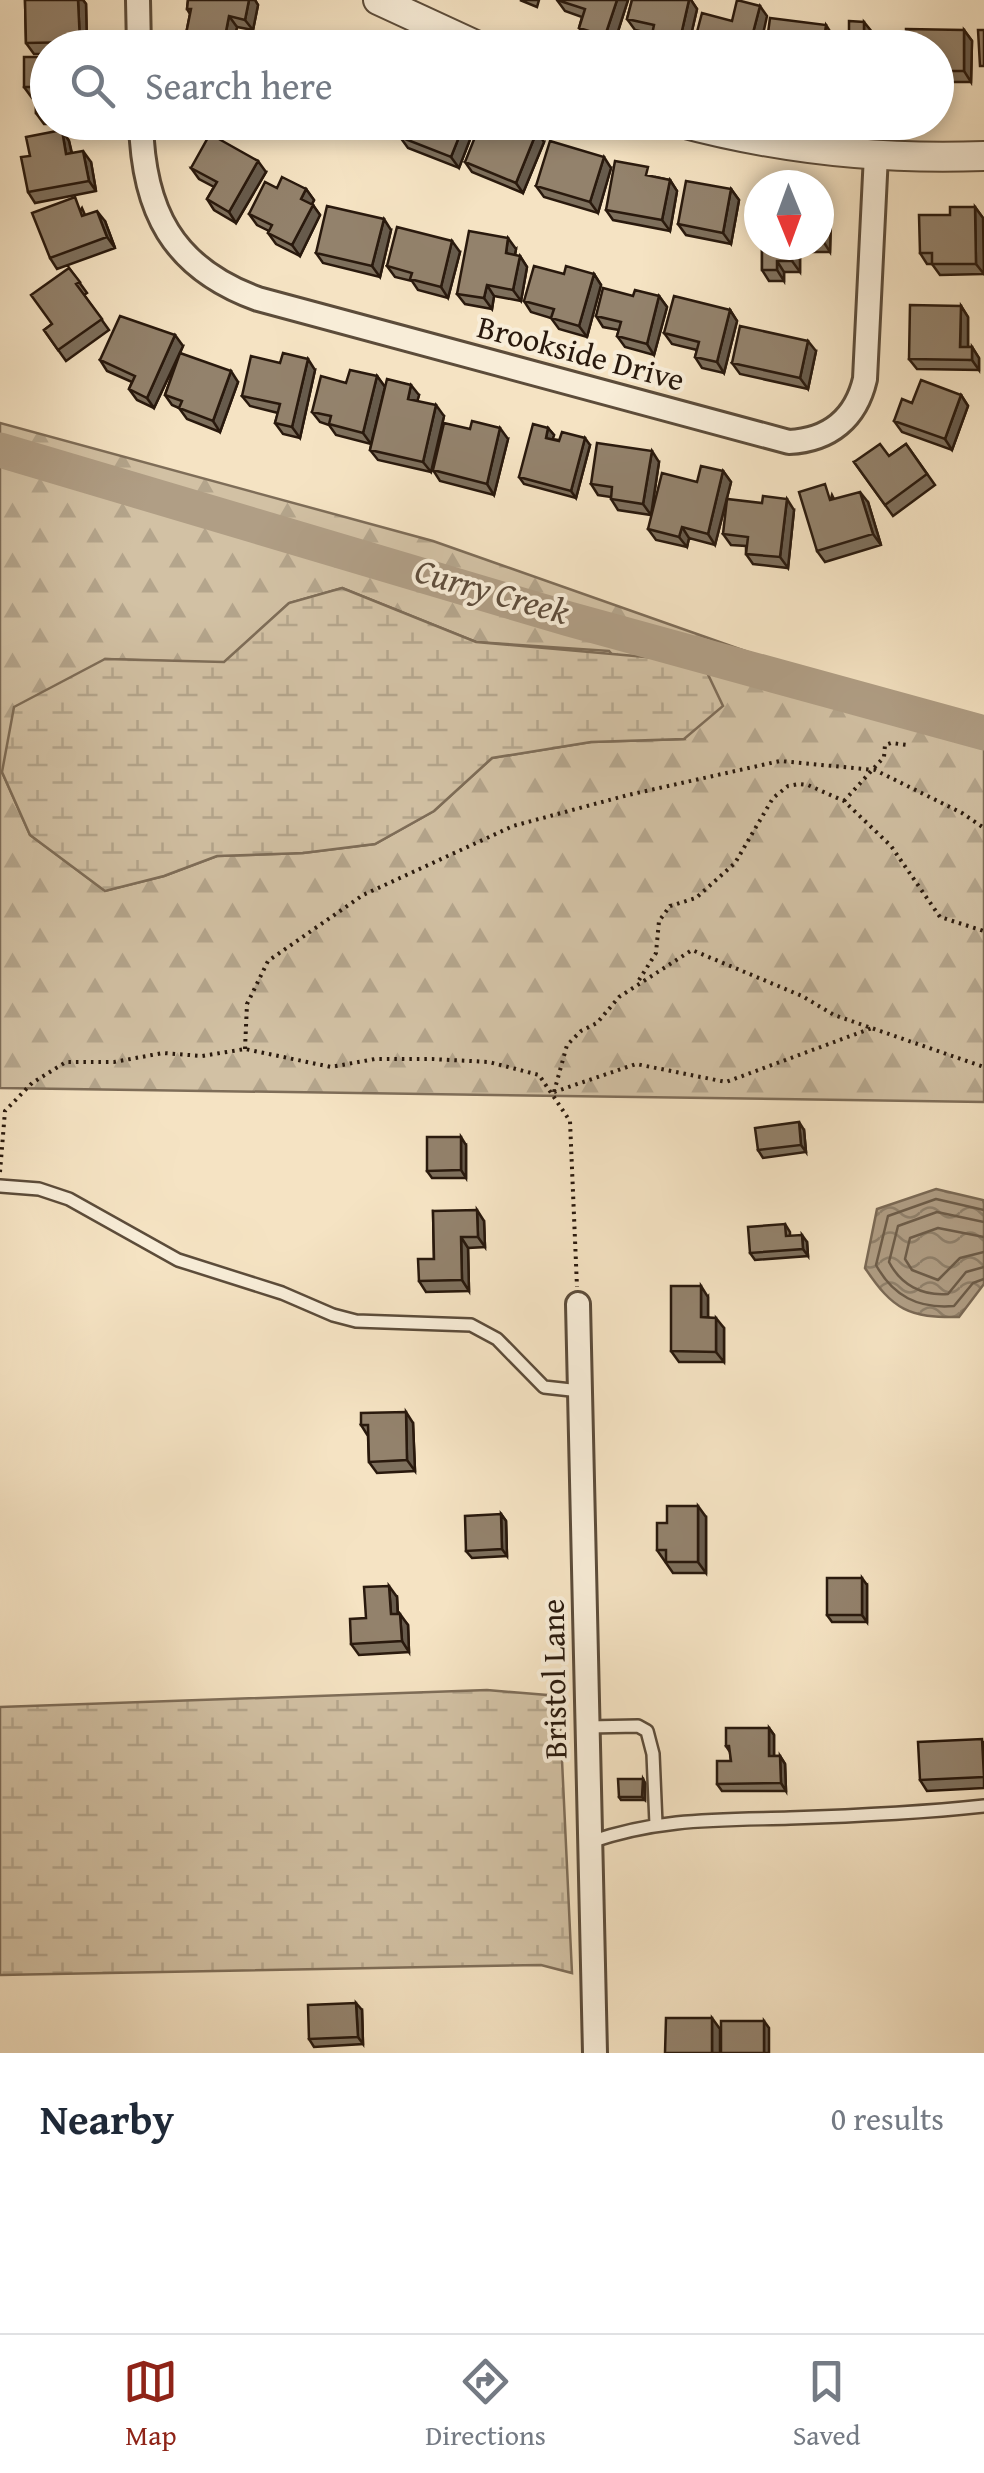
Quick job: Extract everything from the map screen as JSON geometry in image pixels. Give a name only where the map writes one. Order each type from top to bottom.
[{"type":"street","points":[[138,0],[139,30]]},
{"type":"street","points":[[378,0],[420,8],[454,30]]},
{"type":"street","name":"Brookside Drive","points":[[142,140],[144,175],[158,217],[183,253],[221,283],[258,299],[790,442],[824,435],[853,412],[860,398],[865,379],[876,155]]},
{"type":"street","points":[[765,140],[814,150],[876,155],[984,156]]},
{"type":"street","name":"Bristol Lane","points":[[578,1304],[595,2053]]},
{"type":"lane","points":[[0,1186],[38,1189],[69,1199],[167,1255],[282,1293],[334,1315],[356,1321],[471,1325],[497,1339],[544,1386],[580,1391]]},
{"type":"lane","points":[[588,1726],[638,1726],[647,1731],[653,1754],[656,1824]]},
{"type":"lane","points":[[590,1842],[656,1824],[984,1806]]},
{"type":"path","points":[[844,801],[884,758],[885,746],[907,745]]},
{"type":"path","points":[[245,1049],[247,1004],[268,961],[363,895],[513,826],[780,761],[875,770],[962,812],[984,828]]},
{"type":"path","points":[[636,984],[656,953],[659,921],[670,906],[696,898],[735,863],[773,798],[788,786],[799,784],[844,801],[891,846],[940,917],[984,930]]},
{"type":"path","points":[[554,1092],[567,1044],[598,1023],[608,1007],[636,984],[692,950],[802,996],[834,1015],[984,1067]]},
{"type":"path","points":[[554,1092],[636,1064],[726,1082],[872,1028]]},
{"type":"path","points":[[0,1177],[5,1111],[32,1083],[66,1062],[114,1062],[163,1053],[202,1056],[245,1049],[332,1067],[376,1058],[489,1062],[539,1075],[570,1121],[578,1304]]},
{"type":"green space","points":[[0,423],[433,541],[836,683],[984,724],[984,1102],[0,1088]],"holes":[[[342,588],[476,642],[609,651],[684,739],[591,742],[492,758],[434,811],[375,844],[303,853],[217,856],[164,876],[105,891],[30,835],[2,772],[105,659],[224,663],[289,603]]]},
{"type":"green space","points":[[342,588],[476,642],[702,662],[723,706],[684,739],[591,742],[492,758],[434,811],[375,844],[303,853],[217,856],[164,876],[105,891],[30,835],[2,772],[14,707],[105,659],[224,662],[289,603]]},
{"type":"green space","points":[[487,1690],[559,1696],[572,1973],[541,1965],[0,1975],[0,1707]]},
{"type":"water","points":[[936,1189],[983,1200],[984,1204],[984,1284],[959,1317],[927,1316],[904,1309],[884,1294],[865,1268],[877,1209]]},
{"type":"building","points":[[25,0],[78,0],[79,30],[30,30],[30,43],[26,43]]},
{"type":"building","points":[[188,0],[249,0],[245,20],[229,16],[226,30],[187,30],[191,9],[187,9]]},
{"type":"building","points":[[557,0],[617,0],[607,30],[579,28],[585,9]]},
{"type":"building","points":[[632,0],[689,0],[682,30],[653,30],[654,25],[627,19]]},
{"type":"building","points":[[737,0],[760,6],[754,30],[698,30],[702,13],[732,21]]},
{"type":"building","points":[[770,18],[826,25],[825,30],[768,30]]},
{"type":"building","points":[[849,21],[864,22],[864,30],[849,30]]},
{"type":"building","points":[[906,29],[964,30],[964,71],[954,71],[954,30]]},
{"type":"building","points":[[978,30],[984,30],[984,66],[980,66]]},
{"type":"building","points":[[24,57],[30,57],[30,87],[24,87]]},
{"type":"building","points":[[26,137],[64,140],[66,154],[83,151],[89,181],[28,192],[21,157],[30,156]]},
{"type":"building","points":[[207,140],[221,140],[258,161],[229,212],[207,199],[217,182],[191,168]]},
{"type":"building","points":[[408,140],[458,140],[451,157]]},
{"type":"building","points":[[474,140],[533,140],[516,183],[465,162]]},
{"type":"building","points":[[550,141],[604,157],[590,202],[536,186]]},
{"type":"building","points":[[615,161],[648,167],[646,175],[670,180],[662,220],[606,210]]},
{"type":"building","points":[[282,177],[306,189],[301,199],[313,205],[292,245],[268,233],[272,225],[249,214],[265,182],[277,188]]},
{"type":"building","points":[[686,181],[731,189],[723,233],[678,224]]},
{"type":"building","points":[[75,197],[82,216],[97,211],[107,237],[50,258],[32,213]]},
{"type":"building","points":[[327,206],[384,219],[372,266],[316,253]]},
{"type":"building","points":[[950,207],[975,207],[976,264],[932,264],[932,253],[920,253],[919,215],[950,215]]},
{"type":"building","points":[[397,227],[452,241],[441,287],[410,279],[412,273],[387,266]]},
{"type":"building","points":[[469,231],[508,238],[506,253],[520,256],[513,290],[487,285],[484,298],[457,294]]},
{"type":"building","points":[[762,260],[792,260],[777,261],[777,270],[762,270]]},
{"type":"building","points":[[534,266],[564,274],[566,266],[594,274],[579,326],[551,318],[554,309],[524,301]]},
{"type":"building","points":[[69,268],[102,319],[58,350],[44,330],[52,324],[31,295]]},
{"type":"building","points":[[603,288],[633,296],[635,290],[659,296],[647,344],[617,336],[621,322],[596,316]]},
{"type":"building","points":[[674,296],[730,310],[717,362],[695,357],[699,342],[664,333]]},
{"type":"building","points":[[910,305],[961,306],[960,347],[972,347],[972,360],[909,359]]},
{"type":"building","points":[[120,316],[175,335],[147,398],[129,389],[135,376],[100,360]]},
{"type":"building","points":[[740,326],[808,341],[800,378],[732,363]]},
{"type":"building","points":[[180,353],[231,371],[213,421],[179,408],[182,401],[165,395]]},
{"type":"building","points":[[283,353],[308,359],[292,427],[275,423],[280,404],[242,396],[251,356],[280,363]]},
{"type":"building","points":[[350,370],[377,376],[363,433],[329,424],[331,416],[312,412],[321,376],[346,383]]},
{"type":"building","points":[[387,379],[411,385],[408,399],[436,405],[423,462],[370,450]]},
{"type":"building","points":[[921,380],[961,395],[945,439],[894,421],[902,399],[912,403]]},
{"type":"building","points":[[472,421],[500,428],[487,484],[433,470],[444,423],[470,429]]},
{"type":"building","points":[[533,424],[548,428],[546,438],[559,441],[562,432],[585,438],[571,491],[519,477]]},
{"type":"building","points":[[597,443],[652,451],[643,504],[611,499],[612,487],[591,484]]},
{"type":"building","points":[[880,444],[889,456],[906,444],[927,474],[885,505],[854,462]]},
{"type":"building","points":[[701,466],[723,471],[708,534],[682,527],[679,537],[648,529],[662,473],[697,482]]},
{"type":"building","points":[[825,484],[830,500],[860,492],[873,534],[817,551],[799,492]]},
{"type":"building","points":[[763,496],[787,499],[780,557],[746,554],[748,537],[723,534],[727,499],[762,503]]},
{"type":"building","points":[[799,1122],[801,1145],[758,1150],[755,1128]]},
{"type":"building","points":[[427,1137],[461,1137],[461,1170],[427,1171]]},
{"type":"building","points":[[477,1210],[478,1237],[461,1237],[462,1280],[419,1281],[418,1259],[434,1259],[433,1211]]},
{"type":"building","points":[[785,1224],[786,1236],[802,1235],[803,1249],[750,1253],[748,1227]]},
{"type":"building","points":[[671,1286],[701,1286],[701,1317],[716,1318],[716,1352],[671,1351]]},
{"type":"building","points":[[406,1412],[407,1460],[369,1462],[368,1425],[361,1425],[361,1413]]},
{"type":"building","points":[[667,1506],[698,1506],[698,1562],[666,1562],[666,1550],[657,1550],[657,1523],[667,1523]]},
{"type":"building","points":[[501,1514],[502,1549],[466,1551],[465,1516]]},
{"type":"building","points":[[827,1578],[862,1578],[862,1615],[827,1615]]},
{"type":"building","points":[[389,1586],[391,1614],[400,1614],[402,1641],[351,1644],[350,1619],[366,1618],[364,1587]]},
{"type":"building","points":[[726,1728],[769,1728],[769,1756],[780,1756],[781,1783],[717,1784],[717,1761],[731,1761]]},
{"type":"building","points":[[982,1739],[984,1777],[920,1780],[918,1742]]},
{"type":"building","points":[[618,1779],[643,1779],[642,1797],[619,1797]]},
{"type":"building","points":[[356,2003],[358,2037],[309,2039],[308,2005]]},
{"type":"building","points":[[666,2018],[712,2018],[712,2053],[665,2053]]},
{"type":"building","points":[[721,2021],[764,2021],[764,2053],[721,2053]]},
{"type":"waterway","name":"Curry Creek","points":[[0,450],[569,619],[984,733]]}]
